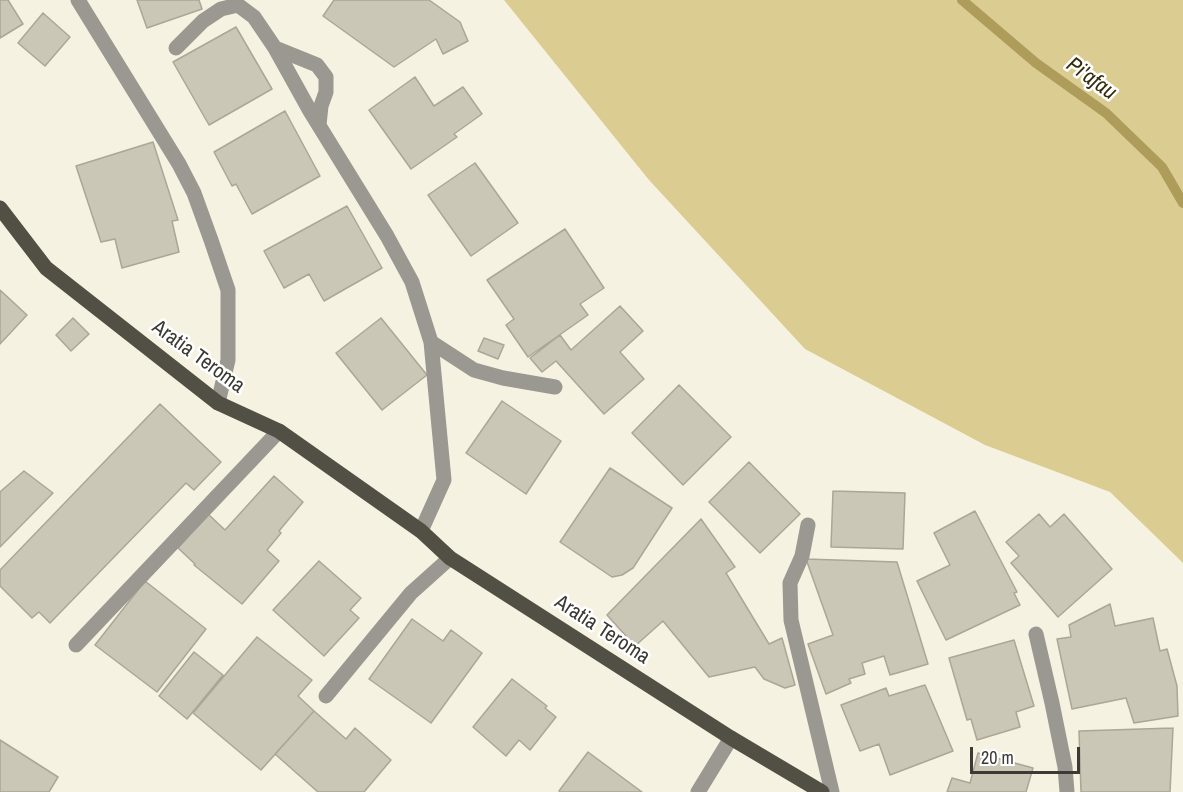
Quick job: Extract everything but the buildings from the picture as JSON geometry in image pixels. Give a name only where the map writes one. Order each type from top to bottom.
[{"type":"main road","name":"Aratia Teroma","points":[[0,208],[46,268],[218,403],[279,431],[421,531],[450,558],[731,738],[822,792]]},
{"type":"street","points":[[78,0],[179,164],[194,193],[211,240],[228,290],[228,360],[218,403]]},
{"type":"street","points":[[176,48],[220,4],[238,5],[255,17],[387,236],[412,282],[430,342],[444,480],[421,531]]},
{"type":"street","points":[[275,48],[317,65],[326,77],[326,92],[321,106],[319,125]]},
{"type":"street","points":[[430,342],[474,370],[503,378],[555,387]]},
{"type":"street","points":[[76,645],[279,431]]},
{"type":"street","points":[[808,525],[802,556],[790,583],[791,620],[832,792]]},
{"type":"street","points":[[326,696],[411,593],[450,558]]},
{"type":"street","points":[[1036,634],[1057,724],[1067,792]]},
{"type":"street","points":[[698,792],[731,738]]},
{"type":"shaded area","points":[[504,0],[1183,0],[1183,563],[1110,492],[985,445],[805,349],[649,180]]},
{"type":"waterway","name":"Pi'afau","points":[[962,0],[1036,63],[1106,113],[1162,167],[1183,203]]}]
